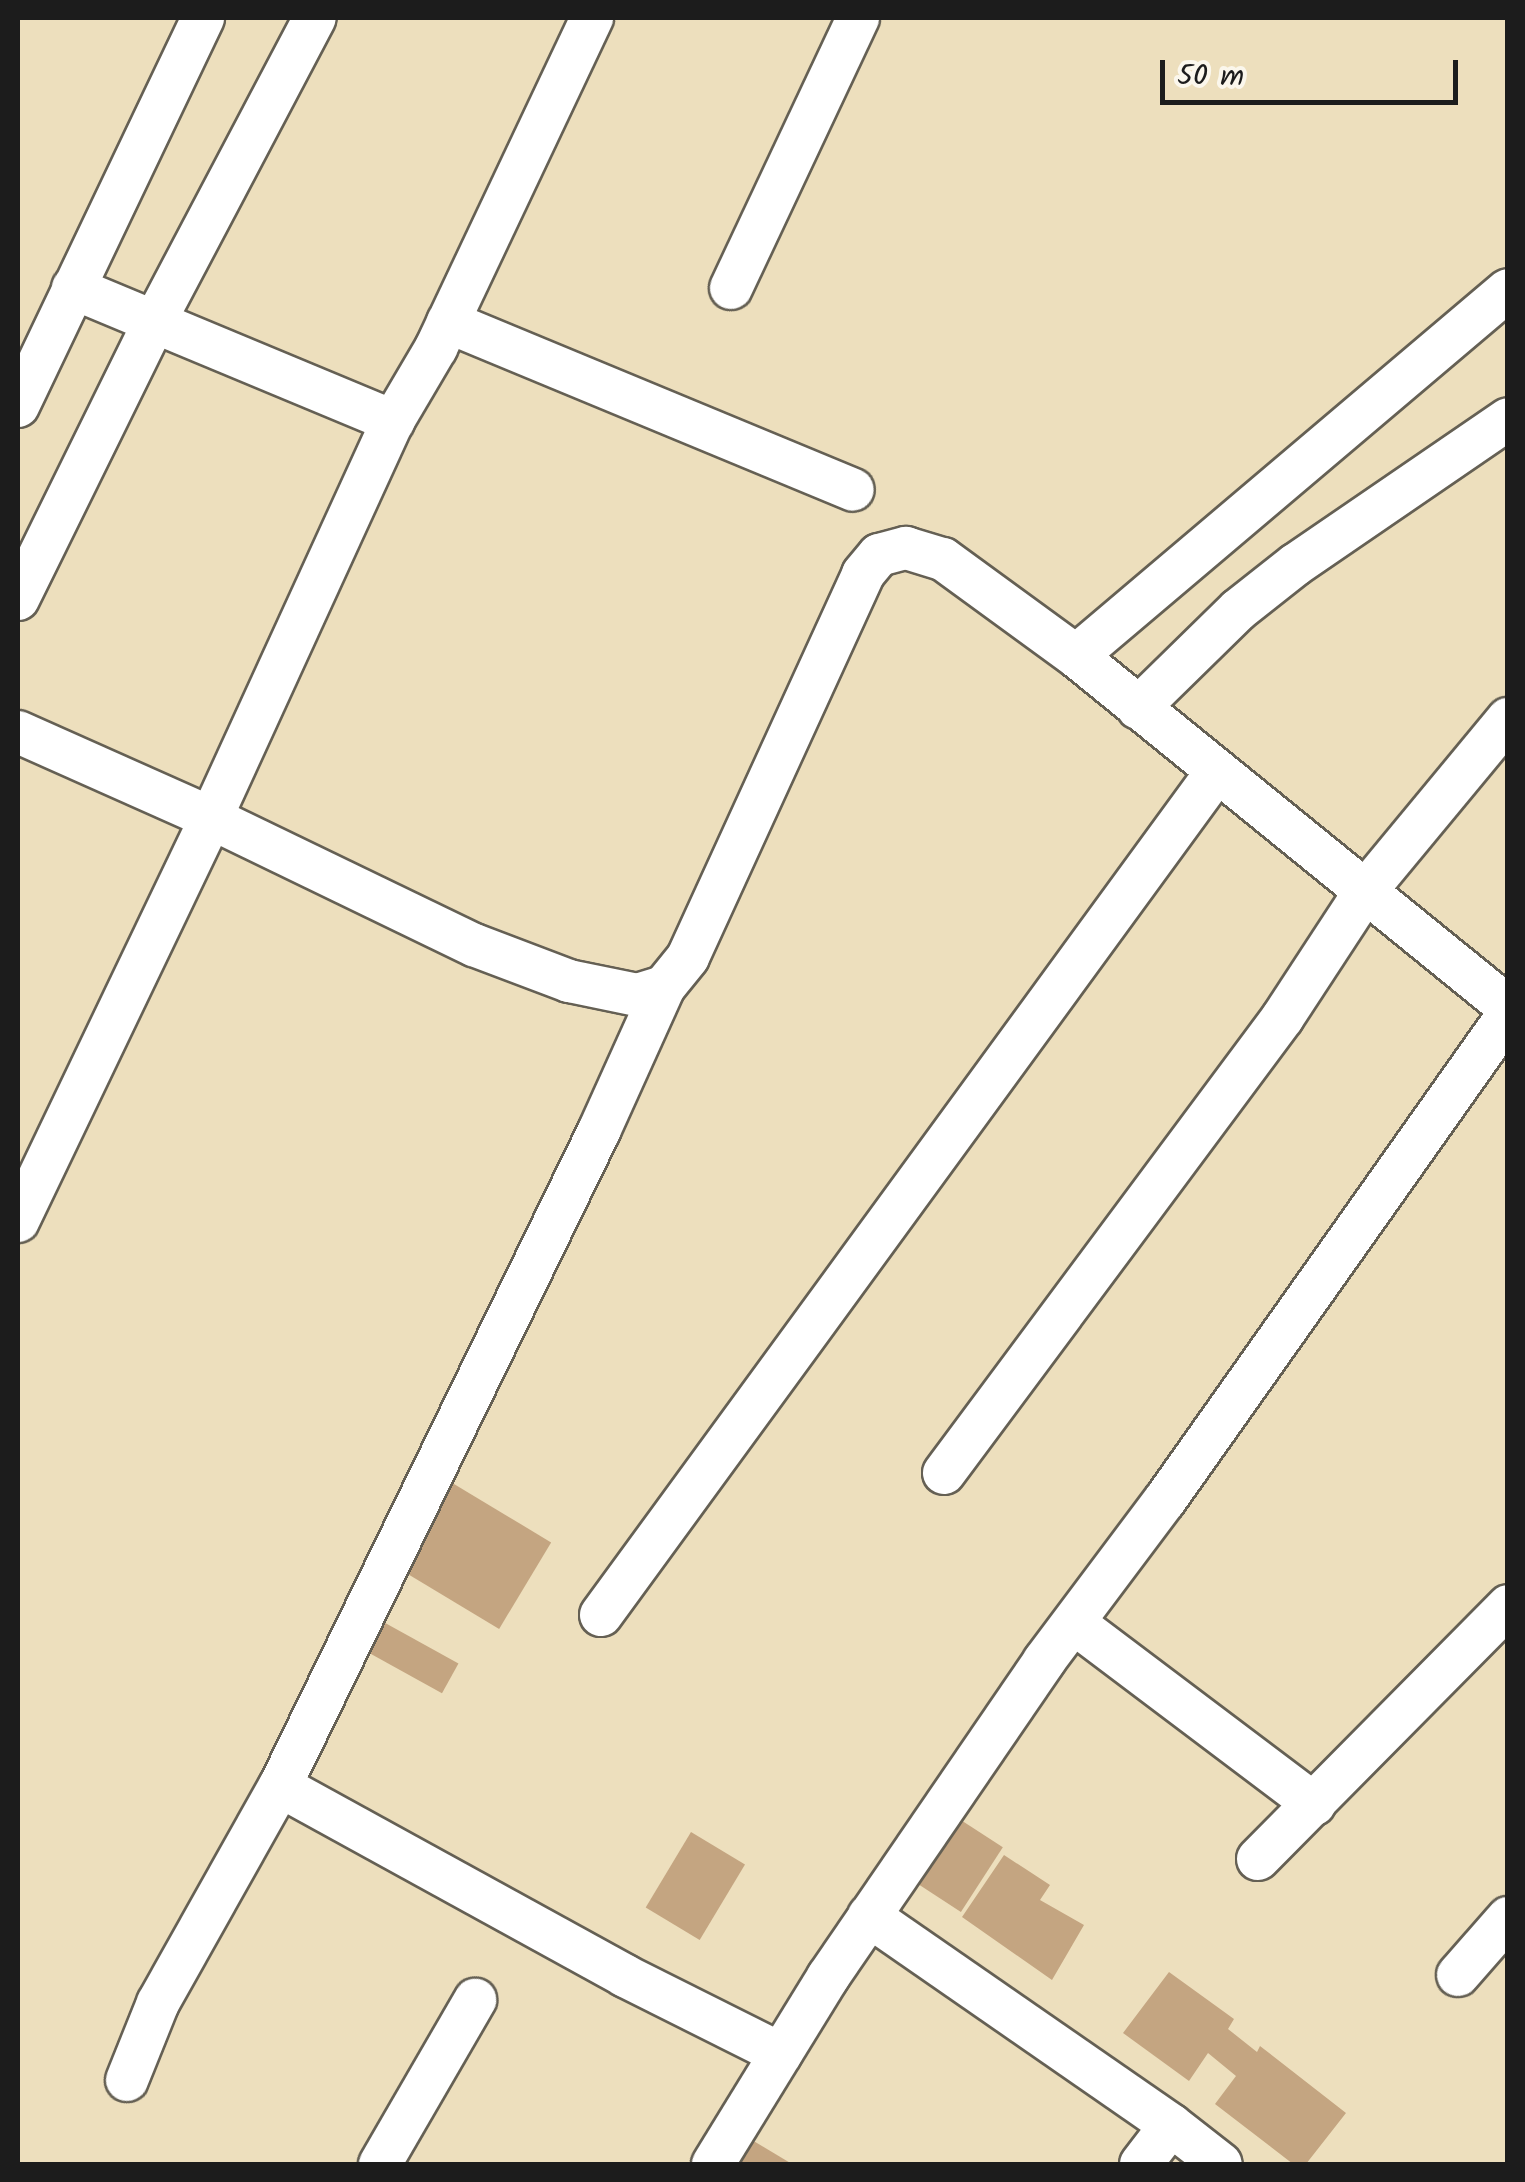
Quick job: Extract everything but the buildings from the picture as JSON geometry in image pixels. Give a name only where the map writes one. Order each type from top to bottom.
[{"type":"street","points":[[18,406],[202,18]]},
{"type":"street","points":[[18,598],[156,319],[315,18]]},
{"type":"street","points":[[18,1220],[211,818],[393,421],[448,322],[592,18]]},
{"type":"street","points":[[731,288],[858,18]]},
{"type":"street","points":[[73,288],[156,319],[393,421]]},
{"type":"street","points":[[1076,656],[1508,290]]},
{"type":"street","points":[[448,322],[853,490]]},
{"type":"street","points":[[1138,708],[1238,610],[1295,564],[1508,420]]},
{"type":"street","points":[[127,2080],[158,2003],[280,1786],[599,1131],[664,986],[688,957],[863,574],[880,555],[906,548],[943,560],[1076,656],[1364,893],[1504,1001],[868,1916],[712,2164]]},
{"type":"street","points":[[944,1473],[1284,1016],[1364,893],[1508,719]]},
{"type":"street","points":[[18,732],[211,818],[474,945],[569,982],[637,995],[664,986]]},
{"type":"street","points":[[601,1615],[1216,773]]},
{"type":"street","points":[[1258,1859],[1508,1606]]},
{"type":"street","points":[[1074,1623],[1314,1804]]},
{"type":"street","points":[[280,1786],[624,1976],[781,2054]]},
{"type":"street","points":[[868,1916],[1221,2164]]},
{"type":"street","points":[[1458,1975],[1508,1918]]},
{"type":"street","points":[[380,2164],[476,2000]]},
{"type":"street","points":[[1141,2164],[1170,2125]]}]
